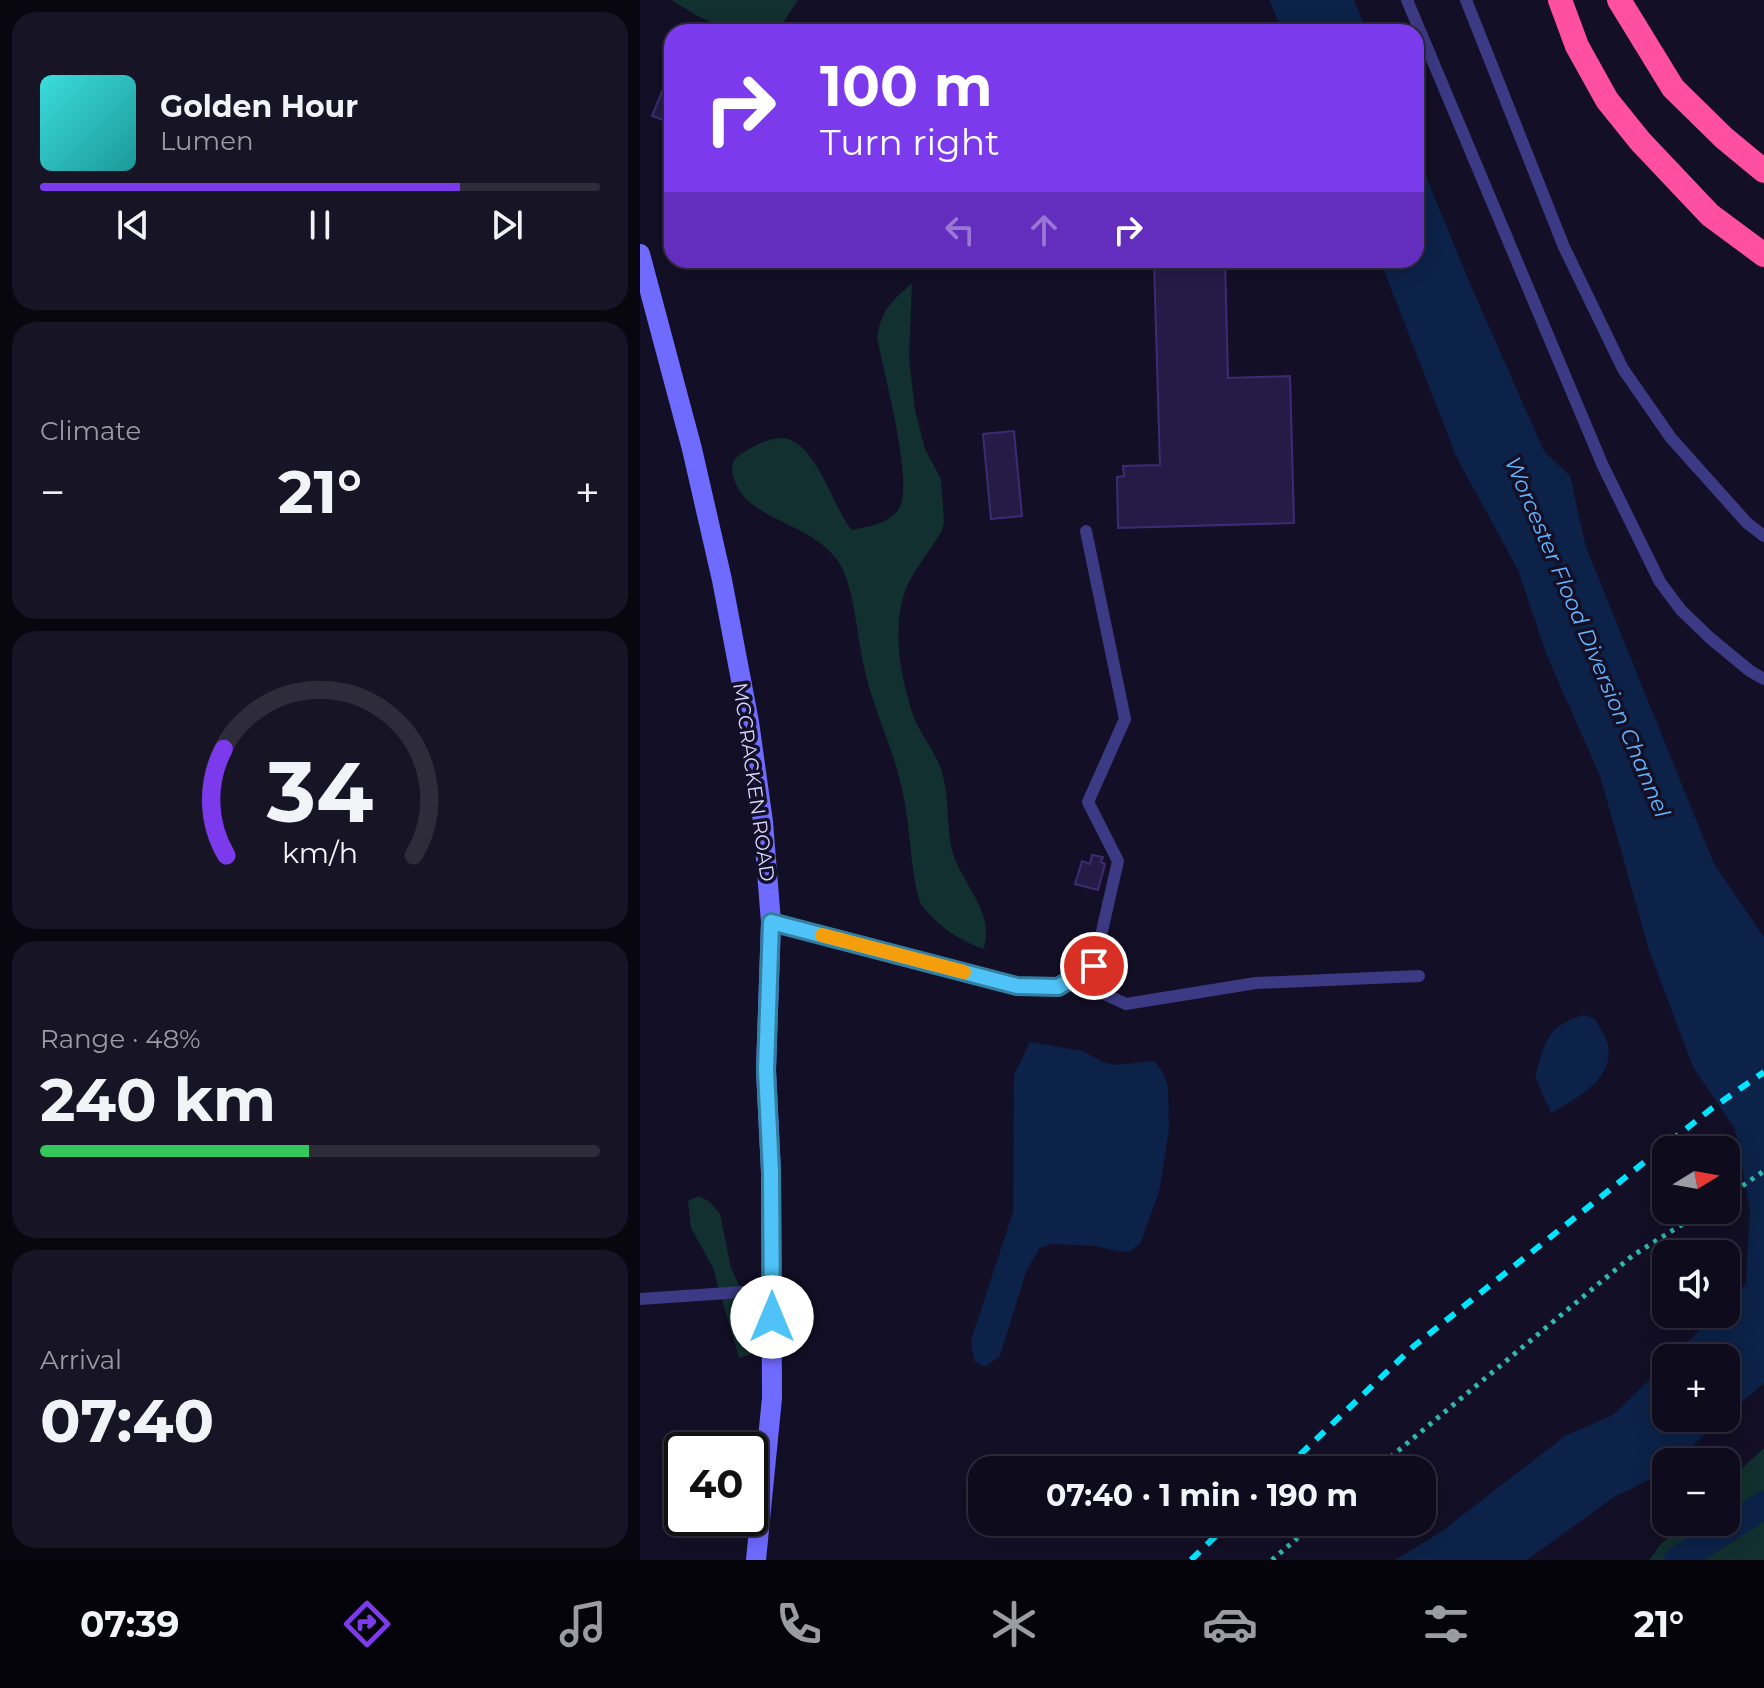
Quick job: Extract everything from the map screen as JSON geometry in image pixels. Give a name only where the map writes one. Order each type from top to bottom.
[{"type":"highway","points":[[1560,0],[1577,46],[1607,100],[1640,141],[1710,215],[1764,255]]},
{"type":"highway","points":[[1619,0],[1673,88],[1724,138],[1764,171]]},
{"type":"highway","points":[[1629,0],[1648,47]]},
{"type":"street","name":"MCCRACKEN ROAD","points":[[640,254],[692,449],[722,580],[749,722],[763,822],[771,922],[766,1070],[771,1172],[772,1398],[756,1560]]},
{"type":"lane","points":[[1407,0],[1417,24]]},
{"type":"lane","points":[[1466,0],[1564,247],[1623,369],[1671,438],[1747,523],[1764,536]]},
{"type":"lane","points":[[1424,40],[1603,466],[1660,582],[1681,610],[1710,638],[1764,679]]},
{"type":"lane","points":[[771,922],[1017,986],[1058,987],[1094,966],[1118,861],[1088,802],[1125,719],[1086,531]]},
{"type":"lane","points":[[1072,979],[1126,1004],[1256,983],[1419,976]]},
{"type":"lane","points":[[640,1299],[772,1290]]},
{"type":"path","points":[[1740,1188],[1764,1171]]},
{"type":"path","points":[[1392,1456],[1632,1256],[1683,1224]]},
{"type":"path","points":[[1272,1560],[1300,1536]]},
{"type":"green space","points":[[672,0],[798,0],[782,24],[716,24]]},
{"type":"green space","points":[[912,283],[909,358],[915,410],[925,449],[941,479],[944,521],[942,531],[907,586],[900,609],[898,639],[913,715],[944,780],[955,859],[983,914],[986,937],[983,949],[948,931],[920,903],[902,789],[868,683],[853,602],[841,566],[822,544],[747,500],[739,490],[732,470],[736,458],[754,446],[780,438],[792,441],[813,461],[852,530],[877,524],[894,515],[903,497],[901,454],[877,337],[888,307]]},
{"type":"green space","points":[[699,1196],[710,1202],[720,1214],[731,1268],[755,1319],[754,1353],[739,1358],[713,1268],[691,1228],[688,1201]]},
{"type":"green space","points":[[1764,1448],[1764,1560],[1649,1560],[1669,1536],[1740,1536],[1740,1470]]},
{"type":"water","points":[[1269,0],[1354,0],[1364,24],[1280,24]]},
{"type":"water","name":"Worcester Flood Diversion Channel","points":[[1424,171],[1544,451],[1570,476],[1586,547],[1714,864],[1764,937],[1764,1383],[1740,1404],[1740,1344],[1685,1344],[1702,1328],[1740,1328],[1740,1290],[1746,1284],[1750,1210],[1740,1156],[1740,1136],[1736,1136],[1735,1129],[1693,1067],[1649,950],[1600,776],[1547,656],[1518,570],[1456,456],[1383,268],[1424,268]]},
{"type":"water","points":[[1584,1015],[1595,1019],[1606,1039],[1609,1055],[1606,1066],[1601,1076],[1583,1094],[1551,1113],[1535,1077],[1545,1045],[1562,1024]]},
{"type":"water","points":[[1030,1042],[1083,1051],[1116,1065],[1154,1061],[1163,1072],[1168,1087],[1169,1130],[1159,1192],[1140,1244],[1130,1251],[1121,1252],[1095,1246],[1052,1244],[1040,1248],[1027,1269],[1000,1356],[985,1367],[974,1361],[971,1340],[1013,1212],[1014,1075]]},
{"type":"water","points":[[1652,1377],[1652,1432],[1708,1432],[1690,1448],[1652,1448],[1652,1478],[1614,1497],[1527,1560],[1395,1560],[1436,1536],[1565,1436],[1613,1415]]},
{"type":"building","points":[[664,86],[664,120],[652,116]]},
{"type":"building","points":[[1154,268],[1225,268],[1228,378],[1290,376],[1294,523],[1118,528],[1117,477],[1124,476],[1123,466],[1160,465]]},
{"type":"building","points":[[1014,431],[1022,516],[991,519],[983,434]]},
{"type":"building","points":[[1092,855],[1103,857],[1101,862],[1105,864],[1098,890],[1075,884],[1082,861],[1090,864]]},
{"type":"waterway","points":[[1678,1560],[1764,1505]]},
{"type":"railway","points":[[1299,1456],[1414,1346],[1711,1109],[1764,1072]]},
{"type":"railway","points":[[1191,1560],[1216,1536]]},
{"type":"slow traffic","points":[[822,935],[964,972]]},
{"type":"route","points":[[772,1317],[771,1172],[766,1070],[771,922],[1017,986],[1058,987],[1094,966]]}]
